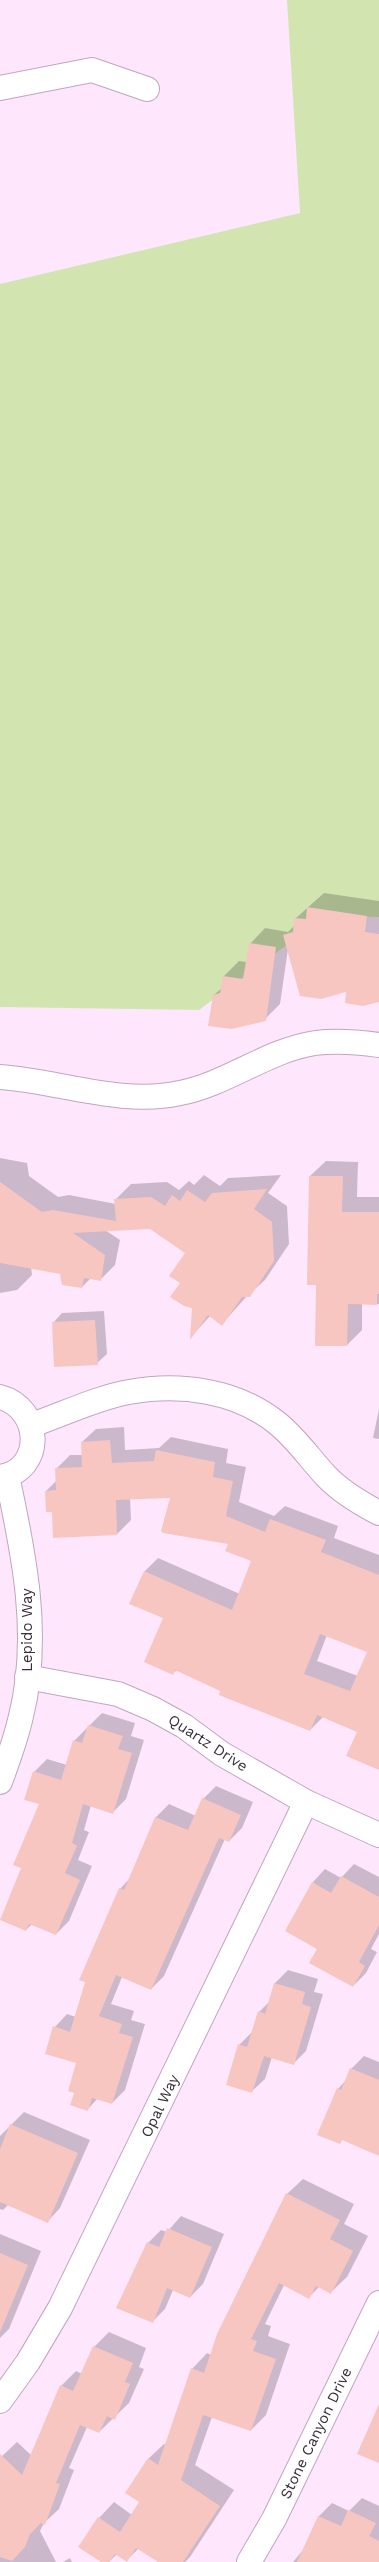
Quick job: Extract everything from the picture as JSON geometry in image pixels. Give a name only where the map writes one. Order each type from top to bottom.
[{"type":"street","points":[[0,88],[92,70],[147,89]]},
{"type":"street","points":[[0,1077],[148,1098],[181,1093],[288,1050],[314,1043],[353,1041],[379,1045]]},
{"type":"street","points":[[32,1425],[128,1392],[169,1387],[206,1391],[242,1401],[278,1423],[328,1478],[355,1501],[379,1513]]},
{"type":"street","points":[[0,1397],[14,1402],[25,1412],[32,1425],[33,1444],[29,1457],[20,1468],[4,1476]]},
{"type":"street","name":"Lepido Way","points":[[0,1782],[21,1715],[27,1677],[29,1594],[23,1551],[4,1476]]},
{"type":"street","name":"Quartz Drive","points":[[27,1677],[118,1694],[153,1709],[184,1726],[222,1754],[306,1802],[379,1835]]},
{"type":"street","name":"Opal Way","points":[[0,2401],[28,2362],[60,2308],[306,1802]]},
{"type":"street","name":"Stone Canyon Drive","points":[[249,2562],[274,2519],[379,2303]]},
{"type":"green space","points":[[287,0],[379,0],[379,917],[327,915],[199,1010],[0,1007],[0,284],[300,213]]},
{"type":"building","points":[[307,907],[367,916],[365,932],[379,934],[379,1002],[363,1006],[345,1003],[346,992],[321,999],[300,996],[283,935],[293,932],[294,918],[306,919]]},
{"type":"building","points":[[249,943],[276,947],[266,1021],[232,1029],[208,1026],[213,995],[220,993],[223,976],[243,979]]},
{"type":"building","points":[[309,1176],[343,1176],[342,1212],[379,1212],[379,1294],[377,1294],[377,1305],[348,1304],[347,1346],[315,1346],[316,1285],[307,1285]]},
{"type":"building","points":[[0,1182],[42,1212],[53,1210],[116,1221],[114,1199],[151,1197],[165,1206],[172,1195],[180,1201],[187,1190],[205,1202],[212,1193],[267,1189],[254,1209],[272,1222],[274,1261],[250,1297],[242,1297],[222,1326],[208,1315],[190,1340],[192,1308],[184,1306],[170,1297],[180,1283],[169,1276],[185,1253],[150,1229],[73,1233],[105,1255],[101,1281],[84,1278],[82,1288],[62,1285],[60,1274],[0,1263]]},
{"type":"building","points":[[95,1320],[98,1365],[54,1367],[52,1322]]},
{"type":"building","points":[[110,1440],[112,1463],[154,1461],[156,1450],[215,1462],[213,1477],[233,1481],[226,1516],[265,1532],[270,1519],[326,1540],[321,1552],[379,1575],[379,1770],[346,1756],[357,1732],[317,1715],[310,1731],[219,1695],[220,1691],[175,1670],[173,1675],[144,1662],[163,1618],[129,1604],[144,1571],[232,1610],[251,1561],[225,1551],[228,1544],[163,1533],[161,1531],[170,1498],[116,1500],[117,1535],[53,1538],[52,1512],[46,1512],[45,1491],[56,1490],[55,1468],[82,1467],[81,1442]],"holes":[[[320,1634],[367,1652],[350,1691],[304,1674]]]},
{"type":"building","points":[[88,1725],[123,1736],[118,1749],[132,1753],[113,1814],[83,1804],[72,1843],[77,1846],[65,1873],[80,1880],[56,1935],[29,1924],[26,1931],[0,1920],[21,1868],[13,1865],[39,1804],[24,1800],[33,1771],[61,1780],[73,1740],[82,1743]]},
{"type":"building","points":[[202,1798],[241,1815],[229,1842],[219,1838],[151,1990],[116,1975],[99,2016],[122,2024],[119,2033],[133,2037],[112,2104],[92,2098],[88,2111],[70,2105],[74,2093],[68,2091],[76,2063],[45,2054],[53,2026],[70,2032],[85,1982],[79,1980],[119,1888],[124,1890],[155,1817],[188,1830]]},
{"type":"building","points":[[341,1876],[379,1897],[379,1925],[359,1962],[365,1966],[353,1987],[309,1963],[317,1949],[285,1931],[312,1882],[331,1893]]},
{"type":"building","points":[[274,1983],[305,1992],[302,2004],[311,2007],[294,2065],[264,2056],[252,2093],[226,2085],[238,2044],[247,2047],[258,2011],[265,2014]]},
{"type":"building","points":[[350,2068],[379,2080],[379,2156],[342,2140],[340,2144],[317,2135],[337,2088],[341,2090]]},
{"type":"building","points":[[10,2124],[78,2153],[48,2223],[0,2202],[0,2149]]},
{"type":"building","points":[[286,2193],[340,2220],[330,2239],[353,2251],[331,2294],[316,2286],[309,2299],[279,2283],[251,2339],[257,2341],[253,2351],[276,2359],[251,2431],[203,2415],[181,2480],[220,2506],[183,2562],[158,2562],[136,2548],[127,2562],[115,2554],[109,2562],[101,2562],[78,2547],[98,2517],[120,2532],[139,2502],[125,2493],[148,2458],[158,2465],[191,2368],[204,2373],[217,2334]]},
{"type":"building","points":[[167,2228],[212,2247],[190,2298],[167,2288],[153,2323],[116,2308],[147,2242],[159,2247]]},
{"type":"building","points":[[0,2253],[28,2265],[0,2332]]},
{"type":"building","points":[[93,2346],[133,2363],[125,2382],[130,2384],[115,2420],[107,2416],[99,2433],[80,2425],[56,2483],[60,2484],[45,2525],[41,2523],[30,2534],[25,2547],[12,2561],[0,2557],[0,2454],[22,2475],[60,2385],[73,2391]]},
{"type":"building","points":[[379,2404],[379,2463],[357,2454]]},
{"type":"building","points":[[348,2510],[376,2523],[369,2536],[379,2541],[379,2562],[297,2562],[318,2516],[341,2526]]}]
